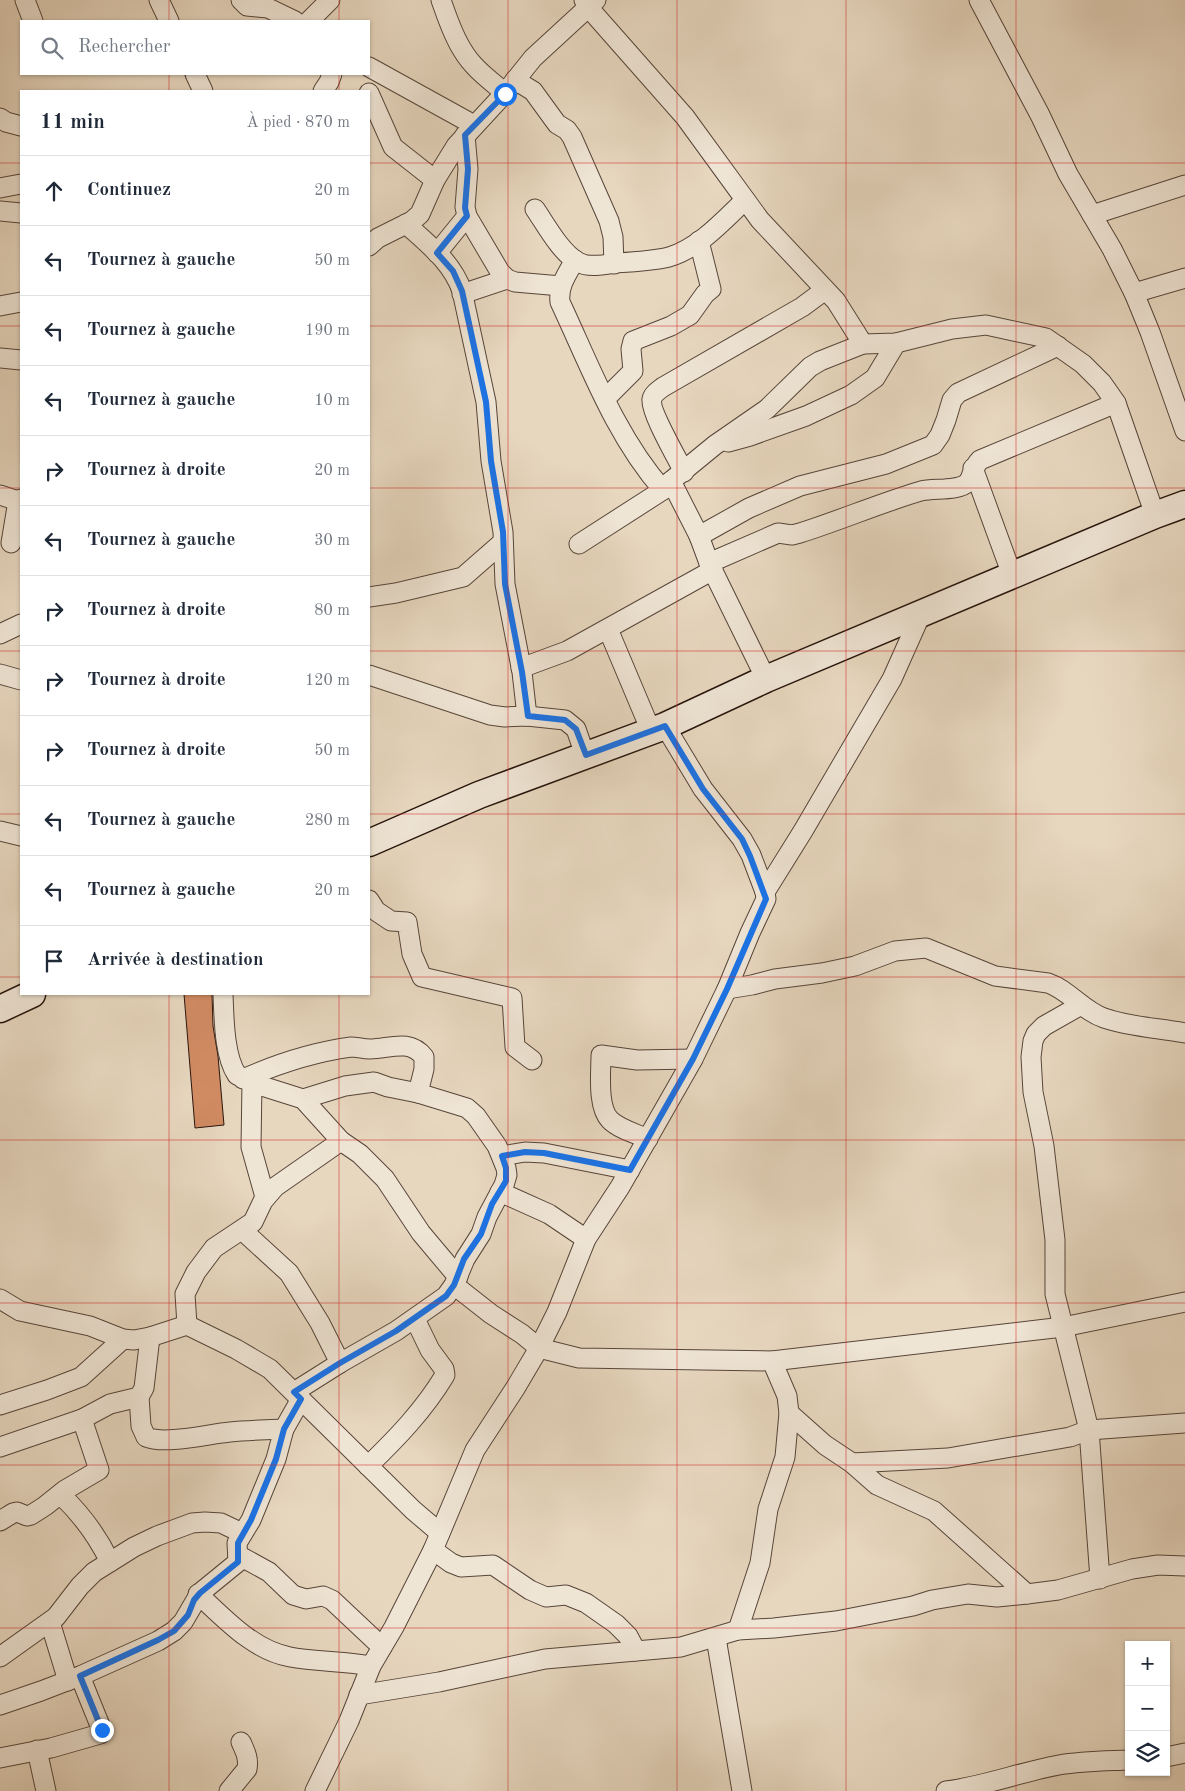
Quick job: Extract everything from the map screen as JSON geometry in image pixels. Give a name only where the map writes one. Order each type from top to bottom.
[{"type":"street","points":[[25,0],[33,20]]},
{"type":"street","points":[[159,0],[169,20]]},
{"type":"street","points":[[241,0],[247,6],[268,8],[293,20]]},
{"type":"street","points":[[309,20],[330,0]]},
{"type":"street","points":[[441,0],[456,41],[471,62],[510,86],[533,91],[557,124],[567,130],[572,136],[609,221],[614,244],[614,264]]},
{"type":"street","points":[[979,0],[1040,115],[1068,174],[1112,249],[1134,293],[1179,394],[1185,431]]},
{"type":"street","points":[[372,240],[412,221],[420,214],[435,180],[456,146],[533,58],[589,2],[685,116],[745,200],[782,245],[836,301],[863,344]]},
{"type":"street","points":[[370,68],[469,130]]},
{"type":"street","points":[[195,75],[203,90]]},
{"type":"street","points":[[324,90],[332,75]]},
{"type":"street","points":[[363,75],[367,90]]},
{"type":"street","points":[[370,96],[393,147],[435,180]]},
{"type":"street","points":[[0,118],[6,122],[20,126]]},
{"type":"street","points":[[469,130],[465,208],[467,216],[500,272],[507,279],[515,282],[561,286]]},
{"type":"street","points":[[0,188],[20,184]]},
{"type":"street","points":[[1092,215],[1185,185]]},
{"type":"street","points":[[535,209],[565,251],[575,260],[584,265],[614,264],[656,259],[686,250],[713,231],[745,200]]},
{"type":"street","points":[[0,211],[20,213]]},
{"type":"street","points":[[437,253],[467,216]]},
{"type":"street","points":[[406,224],[453,271],[462,294],[486,402],[491,461],[504,542],[505,584],[528,716]]},
{"type":"street","points":[[606,398],[633,371],[631,349],[633,341],[671,326],[690,316],[703,296],[712,289],[699,241]]},
{"type":"street","points":[[575,260],[561,286],[560,302],[606,398],[634,451],[673,481]]},
{"type":"street","points":[[1134,293],[1185,278]]},
{"type":"street","points":[[462,294],[507,279]]},
{"type":"street","points":[[766,679],[711,566],[673,481],[652,401],[655,394],[663,387],[802,307],[825,290]]},
{"type":"street","points":[[0,306],[20,302]]},
{"type":"street","points":[[579,544],[673,481],[715,446],[766,409],[799,376],[815,364],[863,344],[896,343],[952,329],[986,326],[1046,338],[1083,364],[1096,376],[1116,403],[1155,515]]},
{"type":"street","points":[[715,446],[806,416],[852,395],[875,378],[896,343]]},
{"type":"street","points":[[699,536],[749,508],[800,486],[886,464],[933,445],[946,420],[952,400],[958,393],[1058,346]]},
{"type":"street","points":[[0,358],[20,360]]},
{"type":"street","points":[[520,668],[567,651],[608,629],[711,566],[778,533],[792,535],[800,533],[923,491],[962,486],[970,480],[973,468],[980,460],[1116,403]]},
{"type":"street","points":[[973,468],[1012,575]]},
{"type":"street","points":[[0,495],[20,500],[11,543]]},
{"type":"street","points":[[370,843],[479,795],[658,728],[766,679],[1185,504]]},
{"type":"street","points":[[370,597],[396,593],[463,577],[504,542]]},
{"type":"street","points":[[765,892],[892,679],[921,614]]},
{"type":"street","points":[[0,634],[20,624]]},
{"type":"street","points":[[315,1791],[349,1721],[371,1666],[433,1550],[475,1450],[539,1348],[586,1239],[630,1170],[693,1059],[727,989],[766,899],[765,892],[742,839],[658,728],[608,629]]},
{"type":"street","points":[[0,674],[20,680]]},
{"type":"street","points":[[370,675],[490,715],[505,717],[528,716],[565,720],[576,729],[586,755]]},
{"type":"street","points":[[0,831],[20,836]]},
{"type":"street","points":[[370,902],[376,911],[391,920],[407,922],[412,954],[422,977],[512,998],[515,1047],[532,1060]]},
{"type":"street","points":[[727,989],[855,966],[895,951],[926,948],[995,976],[1048,983],[1056,986],[1103,1018],[1185,1033]]},
{"type":"street","points":[[3,1008],[20,985]]},
{"type":"street","points":[[3,1008],[30,995]]},
{"type":"street","points":[[223,995],[230,1055],[235,1071],[248,1080],[303,1099],[341,1141],[360,1154],[385,1179],[456,1281],[491,1314],[522,1334],[539,1348],[579,1358],[772,1361],[1063,1327],[1185,1302]]},
{"type":"street","points":[[1081,1004],[1044,1026],[1036,1034],[1031,1057],[1033,1092],[1044,1146],[1055,1240],[1055,1294],[1089,1430],[1100,1579]]},
{"type":"street","points":[[248,1080],[264,1070],[307,1056],[352,1047],[372,1049],[400,1045],[417,1051],[424,1057],[424,1069],[418,1093]]},
{"type":"street","points":[[648,1139],[618,1125],[606,1113],[602,1102],[601,1055],[637,1060],[693,1059]]},
{"type":"street","points":[[248,1080],[251,1147],[265,1197]]},
{"type":"street","points":[[0,1704],[74,1679],[174,1631],[188,1615],[198,1594],[236,1564],[238,1560],[238,1543],[251,1520],[269,1478],[284,1429],[298,1396],[340,1363],[415,1319],[446,1296],[456,1281],[464,1259],[481,1234],[487,1217],[506,1181],[507,1175],[497,1146],[472,1112],[463,1106],[371,1082],[345,1086],[303,1099]]},
{"type":"street","points":[[188,1326],[185,1294],[188,1285],[205,1258],[225,1239],[242,1230],[256,1218],[265,1197],[275,1187],[341,1141]]},
{"type":"street","points":[[502,1156],[525,1152],[544,1153],[630,1170]]},
{"type":"street","points":[[500,1192],[549,1214],[586,1239]]},
{"type":"street","points":[[242,1230],[289,1273],[320,1323],[340,1363]]},
{"type":"street","points":[[0,1299],[20,1311],[90,1326],[123,1339],[134,1340],[150,1337],[188,1326],[236,1349],[270,1369],[413,1510],[440,1533]]},
{"type":"street","points":[[368,1466],[427,1403],[445,1376],[444,1369],[426,1345],[415,1319]]},
{"type":"street","points":[[150,1337],[144,1388],[139,1397],[141,1426],[146,1437],[149,1439],[167,1440],[228,1432],[284,1429]]},
{"type":"street","points":[[0,1405],[82,1377],[123,1339]]},
{"type":"street","points":[[738,1630],[760,1563],[768,1508],[785,1457],[790,1413],[787,1396],[772,1361]]},
{"type":"street","points":[[0,1447],[82,1419],[110,1404],[139,1397]]},
{"type":"street","points":[[790,1413],[825,1445],[877,1485],[934,1511],[1027,1594]]},
{"type":"street","points":[[0,1521],[13,1513],[29,1515],[99,1470],[82,1419]]},
{"type":"street","points":[[852,1464],[948,1458],[1070,1437],[1089,1430],[1185,1423]]},
{"type":"street","points":[[60,1495],[88,1525],[100,1542],[110,1562]]},
{"type":"street","points":[[0,1657],[50,1622],[63,1610],[80,1586],[94,1572],[156,1536],[192,1523],[205,1522],[221,1523],[242,1533]]},
{"type":"street","points":[[433,1550],[451,1563],[461,1567],[493,1565],[530,1590],[546,1597],[566,1595],[586,1603],[616,1624],[628,1636],[636,1651]]},
{"type":"street","points":[[238,1555],[269,1572],[293,1595],[306,1599],[324,1596],[332,1600],[382,1647]]},
{"type":"street","points":[[359,1695],[440,1682],[545,1659],[681,1647],[738,1630],[836,1621],[968,1594],[997,1597],[1058,1590],[1144,1567],[1158,1565],[1185,1566]]},
{"type":"street","points":[[198,1594],[241,1633],[269,1650],[289,1657],[371,1666]]},
{"type":"street","points":[[0,1758],[100,1734],[101,1728],[74,1679],[50,1622]]},
{"type":"street","points":[[716,1638],[742,1791]]},
{"type":"street","points":[[229,1791],[247,1769],[247,1757],[241,1742]]},
{"type":"street","points":[[38,1750],[46,1791]]},
{"type":"street","points":[[1170,1756],[1185,1753]]},
{"type":"street","points":[[946,1791],[996,1782],[1064,1764],[1125,1760]]},
{"type":"building","points":[[184,995],[212,995],[213,1026],[218,1056],[224,1125],[195,1128]]},
{"type":"route","points":[[102,1730],[80,1676],[174,1631],[188,1615],[194,1600],[200,1593],[238,1562],[238,1543],[251,1520],[276,1459],[284,1429],[301,1399],[294,1392],[415,1319],[446,1296],[458,1277],[464,1259],[481,1234],[492,1204],[506,1181],[506,1168],[502,1156],[525,1152],[544,1153],[630,1170],[693,1059],[727,989],[766,899],[765,892],[742,839],[703,789],[665,726],[586,755],[576,729],[565,720],[528,716],[522,672],[505,584],[503,532],[491,461],[486,402],[476,351],[462,291],[457,278],[449,265],[437,253],[467,216],[465,208],[468,169],[465,135],[505,94]]}]
